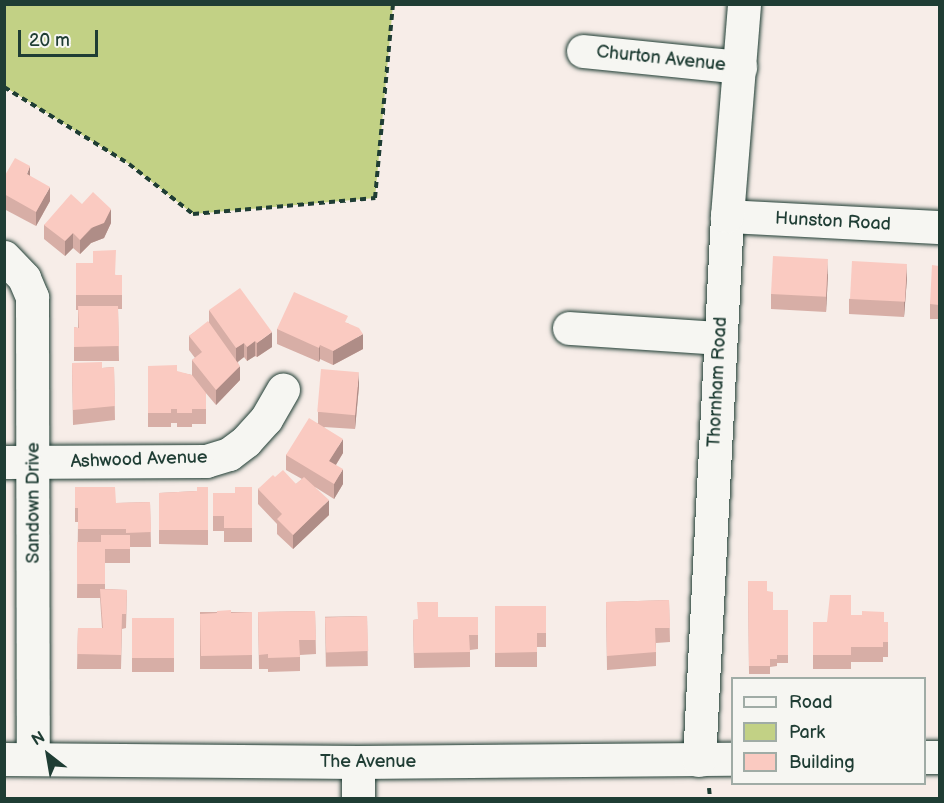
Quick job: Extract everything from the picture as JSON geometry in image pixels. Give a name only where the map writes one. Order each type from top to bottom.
[{"type":"street","name":"Thornham Road","points":[[699,760],[727,216],[744,4]]},
{"type":"street","name":"Churton Avenue","points":[[583,51],[740,67]]},
{"type":"street","name":"Hunston Road","points":[[727,216],[939,227]]},
{"type":"street","name":"Sandown Drive","points":[[4,257],[24,279],[32,297],[19,463],[19,759]]},
{"type":"street","points":[[569,328],[720,338]]},
{"type":"street","name":"Ashwood Avenue","points":[[19,463],[206,461],[229,454],[246,441],[266,419],[284,389]]},
{"type":"street","name":"The Avenue","points":[[19,759],[358,762],[731,759]]},
{"type":"street","points":[[358,762],[358,798]]},
{"type":"path","points":[[4,87],[129,164],[193,214],[375,198],[393,4]]},
{"type":"green space","points":[[4,5],[393,5],[375,198],[193,214],[129,164],[5,87]]},
{"type":"building","points":[[15,158],[30,166],[27,174],[50,187],[36,212],[4,194],[4,177]]},
{"type":"building","points":[[93,192],[111,209],[104,223],[91,228],[80,240],[73,233],[65,241],[44,225],[71,194],[82,204]]},
{"type":"building","points":[[116,250],[115,275],[122,275],[122,295],[76,295],[76,263],[93,263],[93,251]]},
{"type":"building","points":[[773,256],[828,259],[826,297],[771,294]]},
{"type":"building","points":[[852,261],[907,264],[905,302],[850,299]]},
{"type":"building","points":[[932,265],[939,266],[939,305],[930,304]]},
{"type":"building","points":[[240,288],[272,332],[257,343],[255,341],[247,347],[244,343],[236,348],[209,310]]},
{"type":"building","points":[[294,292],[348,316],[345,322],[359,328],[363,334],[333,351],[320,345],[319,348],[277,329]]},
{"type":"building","points":[[78,306],[118,306],[119,346],[74,347],[74,327],[79,328]]},
{"type":"building","points":[[208,321],[240,366],[216,390],[192,360],[202,352],[189,336]]},
{"type":"building","points":[[102,362],[102,368],[114,367],[115,406],[73,410],[72,363]]},
{"type":"building","points":[[177,365],[177,371],[192,375],[206,393],[206,409],[192,409],[192,413],[177,413],[177,409],[171,409],[171,413],[148,413],[148,366]]},
{"type":"building","points":[[321,369],[359,372],[355,415],[317,412]]},
{"type":"building","points":[[309,418],[343,439],[329,461],[343,469],[334,484],[286,455]]},
{"type":"building","points":[[283,470],[296,484],[304,477],[329,500],[293,535],[277,519],[282,514],[258,489],[273,475],[275,477]]},
{"type":"building","points":[[75,487],[115,487],[116,503],[150,502],[151,532],[126,533],[126,529],[78,529]]},
{"type":"building","points":[[197,487],[208,487],[208,530],[159,530],[159,493],[197,491]]},
{"type":"building","points":[[235,487],[252,487],[252,528],[224,528],[224,516],[213,516],[213,493],[235,493]]},
{"type":"building","points":[[101,535],[130,535],[130,549],[105,549],[105,584],[77,584],[77,542],[101,542]]},
{"type":"building","points":[[748,581],[767,581],[767,591],[773,592],[773,610],[788,610],[788,655],[777,655],[777,659],[770,659],[770,666],[749,666]]},
{"type":"building","points":[[100,589],[127,590],[126,614],[122,614],[121,655],[77,654],[78,628],[103,628]]},
{"type":"building","points":[[830,595],[851,595],[851,615],[862,615],[862,611],[884,612],[884,622],[888,622],[888,642],[883,642],[883,647],[851,647],[851,655],[813,655],[813,622],[827,622]]},
{"type":"building","points":[[669,600],[670,628],[655,628],[656,652],[607,656],[606,602]]},
{"type":"building","points":[[417,602],[438,602],[438,617],[478,617],[478,635],[469,635],[470,652],[414,653],[413,620],[418,619]]},
{"type":"building","points":[[495,606],[546,606],[546,633],[537,633],[537,652],[495,653]]},
{"type":"building","points":[[231,610],[231,613],[252,612],[252,655],[201,656],[200,614]]},
{"type":"building","points":[[315,611],[316,640],[299,640],[300,657],[268,658],[268,654],[259,655],[258,612]]},
{"type":"building","points":[[367,616],[368,651],[326,652],[325,617]]},
{"type":"building","points":[[132,618],[174,618],[174,658],[132,658]]}]
